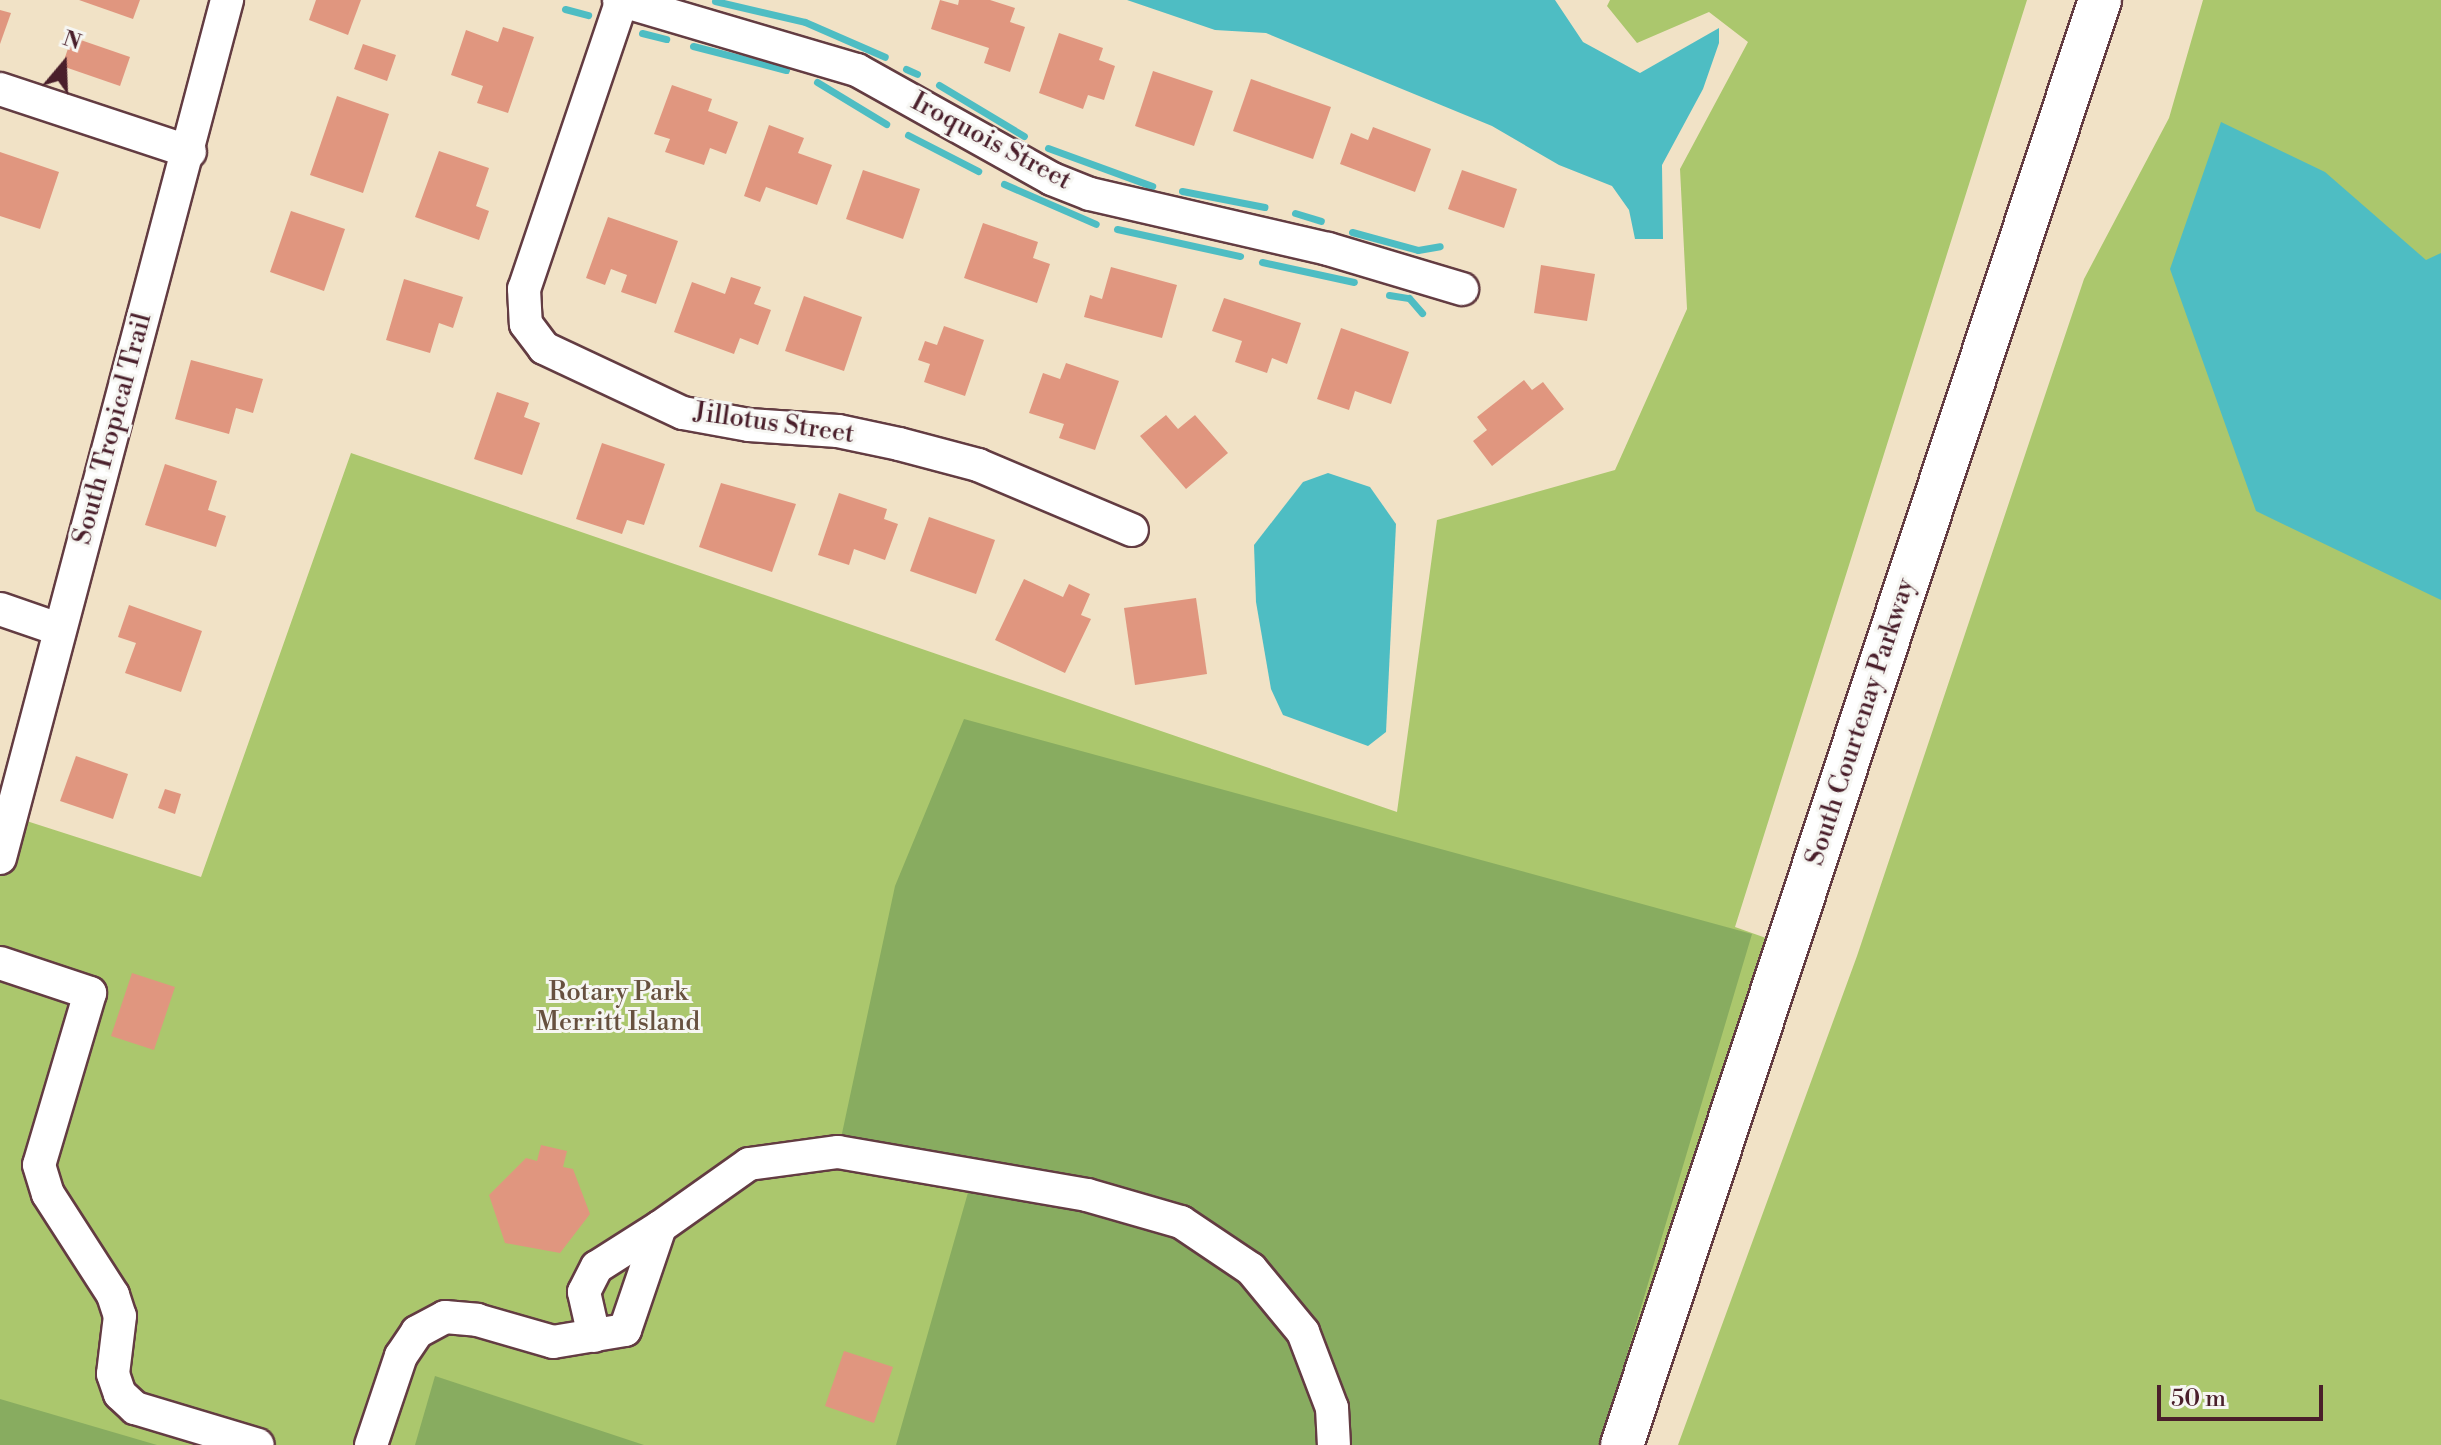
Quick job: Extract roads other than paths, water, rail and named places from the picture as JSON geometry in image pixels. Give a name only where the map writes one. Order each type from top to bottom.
[{"type":"main road","name":"South Courtenay Parkway","points":[[1622,1445],[2100,0]]},
{"type":"street","name":"South Tropical Trail","points":[[0,858],[58,629],[190,152],[227,0]]},
{"type":"street","name":"Iroquois Street","points":[[621,0],[822,55],[1052,179],[1090,194],[1328,249],[1462,289]]},
{"type":"street","name":"Jillotus Street","points":[[621,0],[524,289],[526,324],[544,348],[683,413],[838,431],[899,444],[978,465],[1132,530]]},
{"type":"street","points":[[0,89],[190,152]]},
{"type":"street","points":[[0,609],[58,629]]},
{"type":"street","points":[[0,963],[90,993],[39,1165],[48,1194],[113,1295],[120,1316],[113,1374],[120,1394],[135,1408],[258,1445]]},
{"type":"street","points":[[594,1336],[584,1292],[597,1267],[749,1164],[838,1152],[1087,1195],[1181,1222],[1251,1269],[1303,1332],[1332,1408],[1334,1445]]},
{"type":"street","points":[[371,1445],[401,1356],[417,1332],[445,1317],[477,1320],[553,1342],[625,1330],[660,1227]]},
{"type":"water","points":[[1127,0],[1555,0],[1583,42],[1640,73],[1719,28],[1719,43],[1703,89],[1662,165],[1663,239],[1635,239],[1629,210],[1612,186],[1559,165],[1492,126],[1266,33],[1215,30]]},
{"type":"water","points":[[2221,122],[2325,172],[2426,260],[2441,253],[2441,600],[2256,511],[2170,269]]},
{"type":"water","points":[[1328,473],[1370,487],[1396,524],[1386,732],[1368,746],[1283,715],[1271,689],[1256,602],[1254,545],[1303,482]]},
{"type":"waterway","points":[[715,1],[805,22],[885,57]]},
{"type":"waterway","points":[[565,9],[588,15]]},
{"type":"waterway","points":[[642,33],[666,39]]},
{"type":"waterway","points":[[693,46],[786,70]]},
{"type":"waterway","points":[[906,69],[917,74]]},
{"type":"waterway","points":[[817,82],[886,124]]},
{"type":"waterway","points":[[939,85],[1024,136]]},
{"type":"waterway","points":[[908,135],[978,171]]},
{"type":"waterway","points":[[1048,148],[1152,186]]},
{"type":"waterway","points":[[1004,184],[1096,224]]},
{"type":"waterway","points":[[1182,191],[1264,207]]},
{"type":"waterway","points":[[1295,213],[1321,221]]},
{"type":"waterway","points":[[1117,229],[1240,256]]},
{"type":"waterway","points":[[1352,232],[1418,250],[1440,246]]},
{"type":"waterway","points":[[1262,262],[1354,282]]},
{"type":"waterway","points":[[1389,295],[1409,298],[1422,313]]},
{"type":"park label","name":"Rotary Park Merritt Island","points":[[618,1008]]}]
